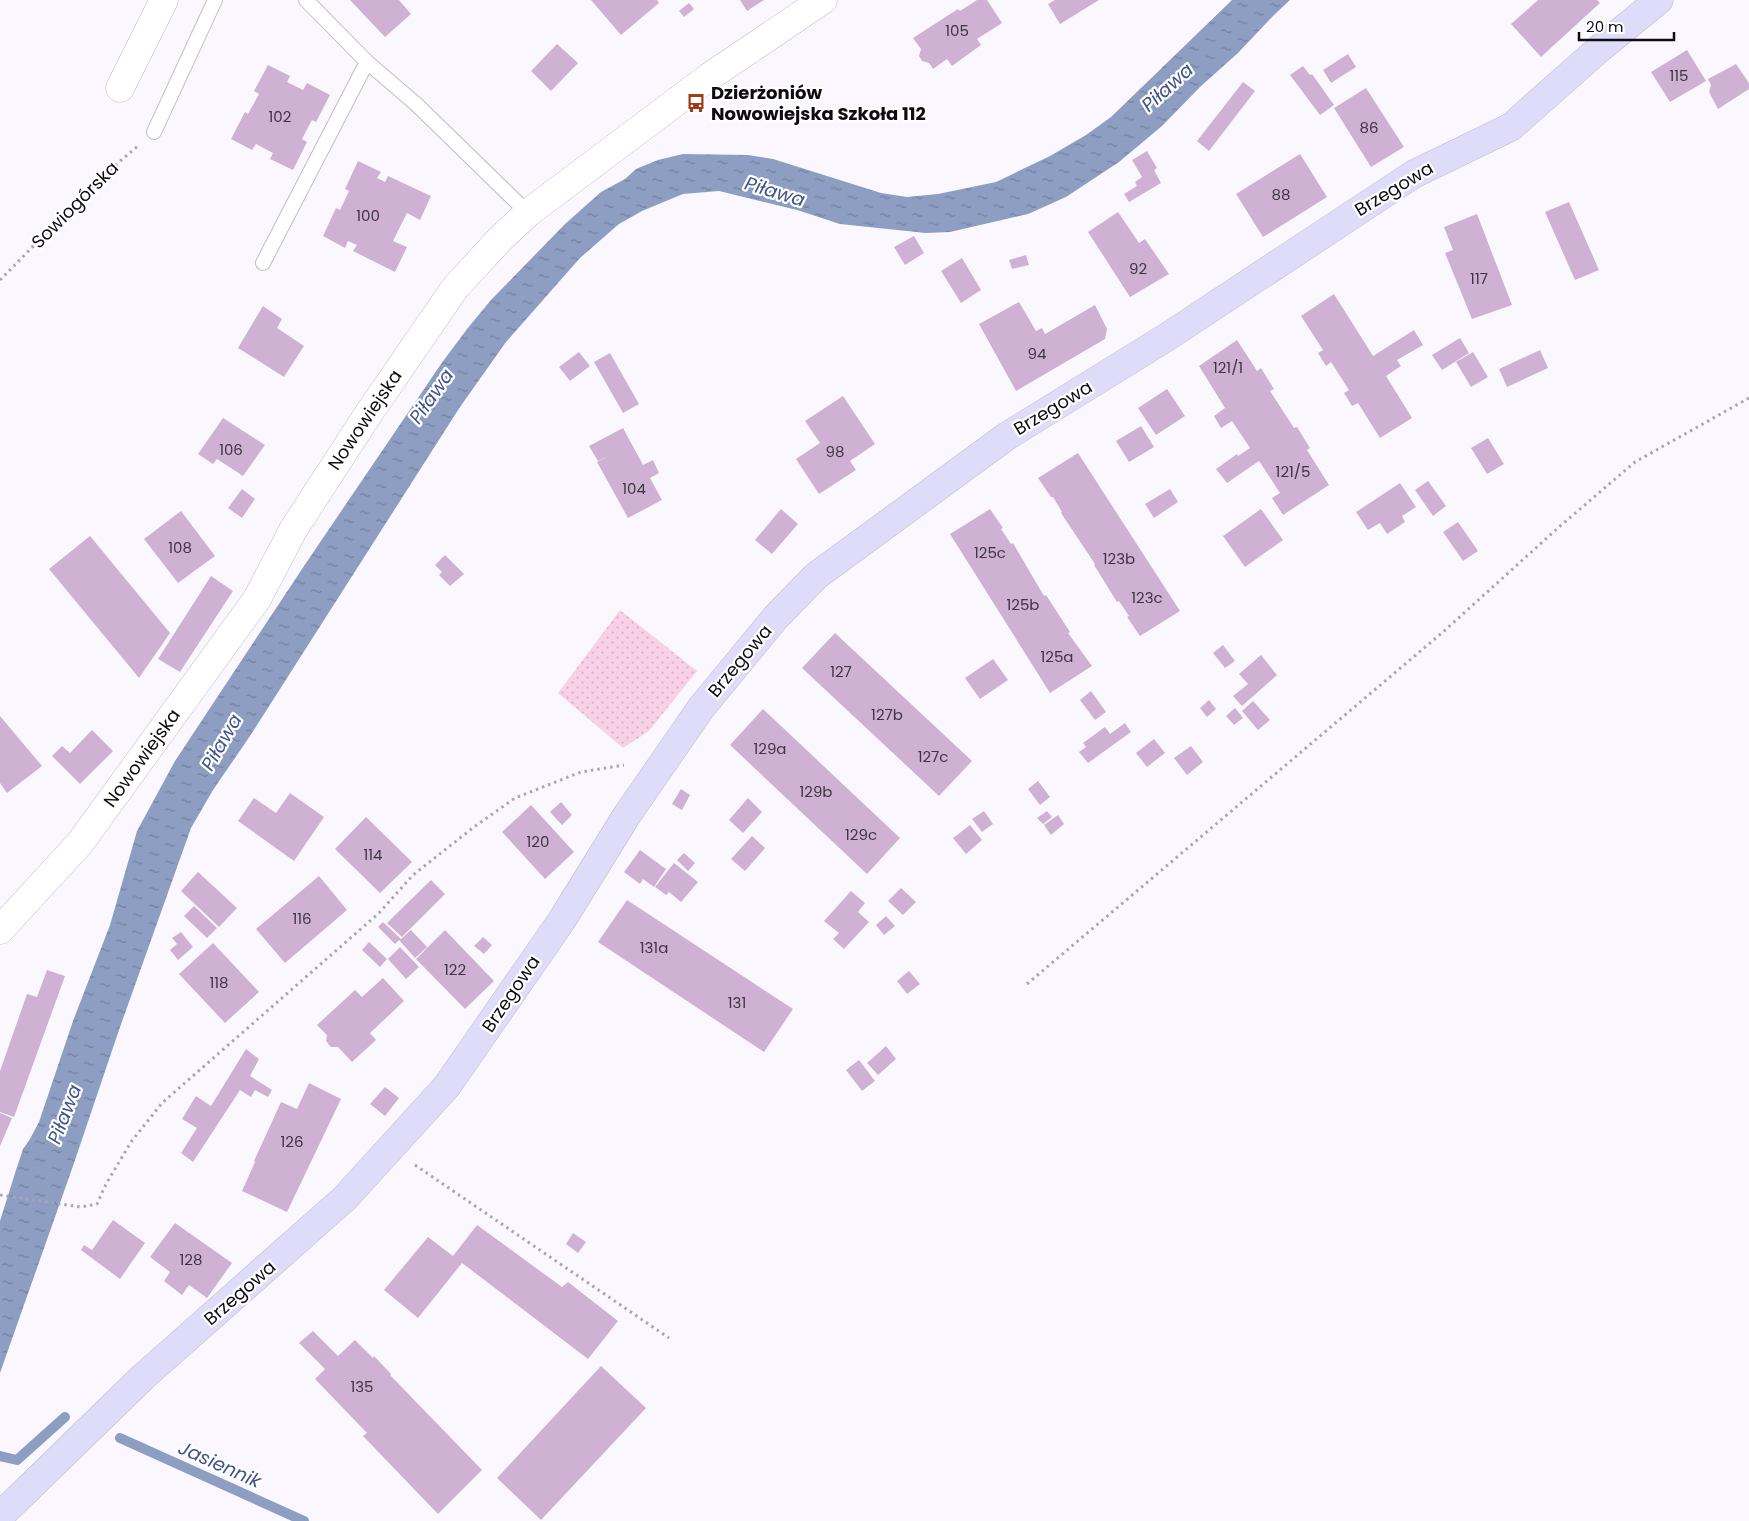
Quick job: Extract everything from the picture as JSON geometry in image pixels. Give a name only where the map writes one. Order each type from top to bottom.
[{"type":"street","points":[[120,88],[164,0]]},
{"type":"street","name":"Nowowiejska","points":[[0,930],[80,843],[257,599],[293,530],[369,413],[455,288],[500,239],[528,213],[709,77],[823,0]]},
{"type":"street","name":"Brzegowa","points":[[0,1516],[143,1377],[345,1198],[447,1086],[562,920],[627,815],[701,708],[776,618],[816,576],[1007,436],[1167,338],[1414,174],[1511,126],[1598,49],[1659,0]]},
{"type":"lane","points":[[154,132],[215,0]]},
{"type":"lane","points":[[306,0],[367,62],[416,104],[528,213]]},
{"type":"lane","points":[[263,263],[367,62]]},
{"type":"path","name":"Sowiogórska","points":[[0,280],[123,158],[154,132]]},
{"type":"path","points":[[1027,984],[1443,632],[1559,527],[1635,462],[1749,398]]},
{"type":"path","points":[[2,1195],[81,1207],[98,1204],[106,1184],[131,1142],[162,1103],[379,913],[413,875],[474,827],[515,798],[581,772],[629,764],[654,775]]},
{"type":"path","points":[[389,1148],[669,1338]]},
{"type":"shaded area","points":[[620,610],[697,671],[649,731],[623,748],[558,693]]},
{"type":"water","name":"Piława","points":[[1232,0],[1290,0],[1162,126],[1119,162],[1066,197],[1028,214],[950,232],[926,233],[840,224],[797,210],[719,191],[683,194],[642,211],[619,224],[580,258],[506,342],[460,407],[250,736],[213,790],[191,828],[0,1373],[0,1221],[23,1149],[39,1122],[73,1021],[110,925],[137,831],[175,761],[306,563],[441,364],[491,300],[565,224],[601,192],[625,179],[636,169],[658,160],[683,154],[748,155],[773,159],[881,193],[907,197],[938,194],[996,182],[1050,156],[1086,135],[1111,117]]},
{"type":"building","points":[[350,0],[399,0],[411,14],[385,37]]},
{"type":"building","points":[[591,0],[657,0],[659,3],[621,35]]},
{"type":"building","points":[[740,0],[764,0],[747,11]]},
{"type":"building","points":[[977,0],[987,0],[1002,23],[977,39],[981,45],[952,66],[947,59],[933,69],[929,63],[922,61],[919,56],[921,49],[913,38],[958,9],[960,11]]},
{"type":"building","points":[[1055,0],[1099,0],[1060,24],[1048,4]]},
{"type":"building","points":[[1538,0],[1597,0],[1600,3],[1541,57],[1511,24]]},
{"type":"building","points":[[689,3],[694,9],[684,17],[679,11]]},
{"type":"building","points":[[557,44],[578,63],[551,91],[531,71]]},
{"type":"building","points":[[1687,50],[1706,81],[1670,102],[1651,72]]},
{"type":"building","points":[[1348,54],[1356,67],[1331,83],[1323,70]]},
{"type":"building","points":[[1736,64],[1749,83],[1749,89],[1718,109],[1709,92],[1711,85],[1708,79]]},
{"type":"building","points":[[268,65],[290,76],[287,82],[303,90],[307,83],[330,95],[316,122],[312,120],[302,139],[307,142],[293,170],[270,159],[273,153],[256,144],[252,150],[231,139],[245,112],[248,114],[259,94],[254,91]]},
{"type":"building","points":[[1303,66],[1310,75],[1312,74],[1334,105],[1320,115],[1290,75]]},
{"type":"building","points":[[1243,82],[1255,91],[1209,151],[1197,141]]},
{"type":"building","points":[[1366,88],[1404,147],[1371,167],[1334,108]]},
{"type":"building","points":[[1147,151],[1157,168],[1154,170],[1161,183],[1129,202],[1124,194],[1137,186],[1135,182],[1142,177],[1132,160]]},
{"type":"building","points":[[1300,154],[1327,197],[1263,237],[1236,194]]},
{"type":"building","points":[[358,161],[381,172],[377,178],[385,182],[388,176],[431,196],[420,220],[407,213],[393,241],[407,247],[395,272],[353,251],[357,245],[348,241],[345,248],[323,236],[336,208],[340,210],[349,191],[345,189]]},
{"type":"building","points":[[1569,202],[1599,270],[1575,280],[1545,212]]},
{"type":"building","points":[[1118,212],[1139,243],[1145,239],[1169,274],[1130,297],[1088,232]]},
{"type":"building","points":[[1477,214],[1512,305],[1472,319],[1445,253],[1453,250],[1444,227]]},
{"type":"building","points":[[914,236],[924,253],[905,265],[894,247]]},
{"type":"building","points":[[1026,255],[1029,265],[1012,269],[1009,260]]},
{"type":"building","points":[[962,258],[981,290],[961,303],[941,271]]},
{"type":"building","points":[[1334,294],[1373,356],[1414,330],[1423,345],[1397,360],[1401,366],[1386,376],[1412,418],[1380,438],[1358,403],[1352,406],[1344,393],[1349,390],[1331,362],[1326,366],[1318,353],[1323,350],[1301,316]]},
{"type":"building","points":[[1019,302],[1036,331],[1042,328],[1045,334],[1095,305],[1107,329],[1105,339],[1016,391],[979,324]]},
{"type":"building","points":[[263,306],[282,319],[277,328],[304,346],[284,377],[238,348]]},
{"type":"building","points":[[1460,338],[1469,353],[1442,370],[1432,355]]},
{"type":"building","points":[[1237,340],[1257,371],[1261,368],[1274,389],[1270,391],[1294,428],[1297,427],[1310,448],[1307,450],[1329,485],[1283,515],[1272,498],[1280,493],[1259,461],[1227,483],[1216,469],[1237,454],[1238,456],[1250,448],[1232,421],[1221,428],[1214,416],[1225,408],[1199,366]]},
{"type":"building","points":[[1540,350],[1548,368],[1507,387],[1499,369]]},
{"type":"building","points":[[579,352],[590,366],[570,381],[559,367]]},
{"type":"building","points":[[1473,352],[1488,377],[1471,387],[1456,362]]},
{"type":"building","points":[[610,353],[639,404],[623,413],[594,362]]},
{"type":"building","points":[[1167,389],[1185,416],[1156,435],[1138,408]]},
{"type":"building","points":[[843,396],[875,444],[850,461],[856,470],[819,494],[796,459],[820,443],[805,421]]},
{"type":"building","points":[[223,418],[265,445],[243,476],[217,459],[213,464],[198,454]]},
{"type":"building","points":[[1141,426],[1154,447],[1129,462],[1116,441]]},
{"type":"building","points":[[623,428],[643,465],[653,460],[659,473],[650,478],[662,500],[628,518],[597,462],[612,454],[598,461],[589,446]]},
{"type":"building","points":[[1488,438],[1504,464],[1487,474],[1471,448]]},
{"type":"building","points":[[1078,453],[1180,611],[1140,636],[1127,617],[1129,616],[1119,601],[1117,602],[1095,564],[1061,513],[1053,497],[1051,497],[1038,478]]},
{"type":"building","points":[[1428,481],[1446,506],[1433,516],[1415,490]]},
{"type":"building","points":[[1400,483],[1416,507],[1402,516],[1405,522],[1387,534],[1380,523],[1368,530],[1356,512]]},
{"type":"building","points":[[242,489],[255,499],[242,518],[228,508]]},
{"type":"building","points":[[1170,489],[1178,502],[1154,518],[1145,504]]},
{"type":"building","points":[[781,509],[798,524],[772,554],[755,540]]},
{"type":"building","points":[[990,509],[1011,544],[1013,543],[1044,596],[1046,595],[1070,632],[1068,633],[1092,666],[1050,693],[950,534]]},
{"type":"building","points":[[1261,509],[1283,540],[1245,567],[1223,536]]},
{"type":"building","points":[[181,511],[215,556],[178,583],[144,539]]},
{"type":"building","points":[[1458,522],[1478,551],[1463,561],[1443,532]]},
{"type":"building","points":[[90,536],[170,633],[139,678],[49,569]]},
{"type":"building","points":[[445,555],[464,574],[450,586],[439,575],[442,572],[435,565]]},
{"type":"building","points":[[211,576],[233,591],[180,672],[158,659]]},
{"type":"building","points":[[835,633],[972,761],[939,796],[802,668]]},
{"type":"building","points":[[1223,645],[1235,661],[1225,668],[1213,653]]},
{"type":"building","points":[[1261,655],[1277,675],[1242,706],[1233,696],[1248,684],[1239,674]]},
{"type":"building","points":[[993,659],[1008,680],[980,699],[965,678]]},
{"type":"building","points":[[1091,691],[1106,712],[1095,720],[1080,700]]},
{"type":"building","points":[[1209,700],[1216,709],[1207,717],[1200,708]]},
{"type":"building","points":[[1253,701],[1270,720],[1258,730],[1242,711]]},
{"type":"building","points":[[1235,708],[1243,718],[1234,725],[1226,716]]},
{"type":"building","points":[[763,709],[900,838],[867,874],[730,745]]},
{"type":"building","points":[[0,716],[42,766],[7,793],[0,783]]},
{"type":"building","points":[[1125,723],[1131,732],[1088,763],[1079,752],[1086,747],[1083,743],[1105,727],[1110,734]]},
{"type":"building","points":[[92,730],[113,751],[80,784],[52,756],[62,746],[70,753]]},
{"type":"building","points":[[1154,739],[1165,753],[1147,767],[1136,753]]},
{"type":"building","points":[[1191,746],[1203,762],[1187,775],[1174,758]]},
{"type":"building","points":[[1038,781],[1050,797],[1040,805],[1028,789]]},
{"type":"building","points":[[681,789],[690,795],[682,810],[672,804]]},
{"type":"building","points":[[290,793],[324,817],[294,861],[238,821],[254,798],[276,813]]},
{"type":"building","points":[[748,798],[762,812],[743,833],[729,820]]},
{"type":"building","points":[[561,802],[572,815],[562,825],[550,812]]},
{"type":"building","points":[[531,805],[574,852],[545,879],[502,832]]},
{"type":"building","points":[[984,811],[993,824],[982,832],[972,819]]},
{"type":"building","points":[[1047,811],[1052,817],[1043,824],[1037,818]]},
{"type":"building","points":[[1058,815],[1064,824],[1051,835],[1044,825]]},
{"type":"building","points":[[366,817],[412,862],[380,893],[335,849]]},
{"type":"building","points":[[970,825],[982,840],[966,854],[953,838]]},
{"type":"building","points":[[752,836],[765,848],[745,871],[731,859]]},
{"type":"building","points":[[640,850],[666,869],[654,887],[643,879],[640,884],[624,872]]},
{"type":"building","points":[[684,853],[695,863],[688,871],[677,860]]},
{"type":"building","points":[[674,863],[698,882],[681,902],[669,892],[666,895],[655,887]]},
{"type":"building","points":[[198,872],[237,908],[219,927],[181,891]]},
{"type":"building","points":[[319,876],[347,910],[285,963],[256,929]]},
{"type":"building","points":[[431,880],[445,894],[402,937],[387,923]]},
{"type":"building","points":[[901,888],[916,902],[903,915],[888,901]]},
{"type":"building","points":[[851,891],[865,903],[858,912],[869,922],[844,949],[833,939],[839,933],[824,921]]},
{"type":"building","points":[[627,900],[793,1009],[764,1052],[598,942]]},
{"type":"building","points":[[194,906],[217,928],[207,938],[184,916]]},
{"type":"building","points":[[886,916],[895,926],[884,935],[876,925]]},
{"type":"building","points":[[383,922],[401,939],[411,930],[427,947],[415,958],[399,940],[395,944],[378,927]]},
{"type":"building","points":[[445,930],[494,981],[465,1009],[416,959]]},
{"type":"building","points":[[181,932],[193,947],[178,960],[170,950],[177,944],[172,938]]},
{"type":"building","points":[[483,937],[492,945],[484,954],[474,946]]},
{"type":"building","points":[[369,942],[387,959],[380,967],[362,950]]},
{"type":"building","points":[[213,943],[259,992],[225,1023],[179,974]]},
{"type":"building","points":[[400,947],[419,967],[406,979],[388,959]]},
{"type":"building","points":[[47,970],[65,976],[14,1117],[0,1112],[0,1071],[27,994],[37,997]]},
{"type":"building","points":[[909,971],[920,984],[907,994],[897,981]]},
{"type":"building","points":[[383,978],[404,1001],[370,1033],[376,1040],[352,1062],[338,1047],[331,1047],[326,1041],[327,1035],[317,1025],[355,990],[362,997]]},
{"type":"building","points":[[886,1046],[896,1059],[878,1075],[867,1063]]},
{"type":"building","points":[[246,1049],[259,1059],[250,1076],[272,1090],[268,1097],[255,1090],[251,1097],[240,1090],[193,1162],[181,1153],[197,1128],[182,1119],[196,1096],[211,1106]]},
{"type":"building","points":[[859,1060],[875,1081],[862,1091],[846,1070]]},
{"type":"building","points":[[309,1083],[341,1099],[287,1212],[242,1191],[281,1102],[297,1109]]},
{"type":"building","points":[[385,1087],[399,1098],[385,1116],[370,1104]]},
{"type":"building","points":[[0,1113],[12,1118],[0,1146]]},
{"type":"building","points":[[113,1220],[145,1243],[120,1279],[81,1250],[84,1245],[92,1250]]},
{"type":"building","points":[[175,1223],[232,1263],[207,1298],[189,1285],[182,1295],[164,1281],[170,1272],[150,1257]]},
{"type":"building","points":[[477,1225],[562,1287],[568,1282],[618,1321],[588,1359],[462,1263],[418,1318],[384,1290],[428,1237],[453,1256]]},
{"type":"building","points":[[573,1233],[586,1242],[578,1253],[566,1244]]},
{"type":"building","points":[[313,1331],[338,1356],[355,1340],[373,1358],[374,1356],[482,1470],[438,1514],[363,1436],[367,1433],[315,1379],[325,1369],[299,1343]]},
{"type":"building","points":[[601,1366],[646,1408],[541,1520],[497,1478]]},
{"type":"waterway","name":"Jasiennik","points":[[0,1456],[17,1460],[65,1417]]},
{"type":"waterway","name":"Jasiennik","points":[[120,1438],[304,1521]]},
{"type":"place","name":"Dzierżoniów Nowowiejska Szkoła 112","points":[[696,103]]}]
